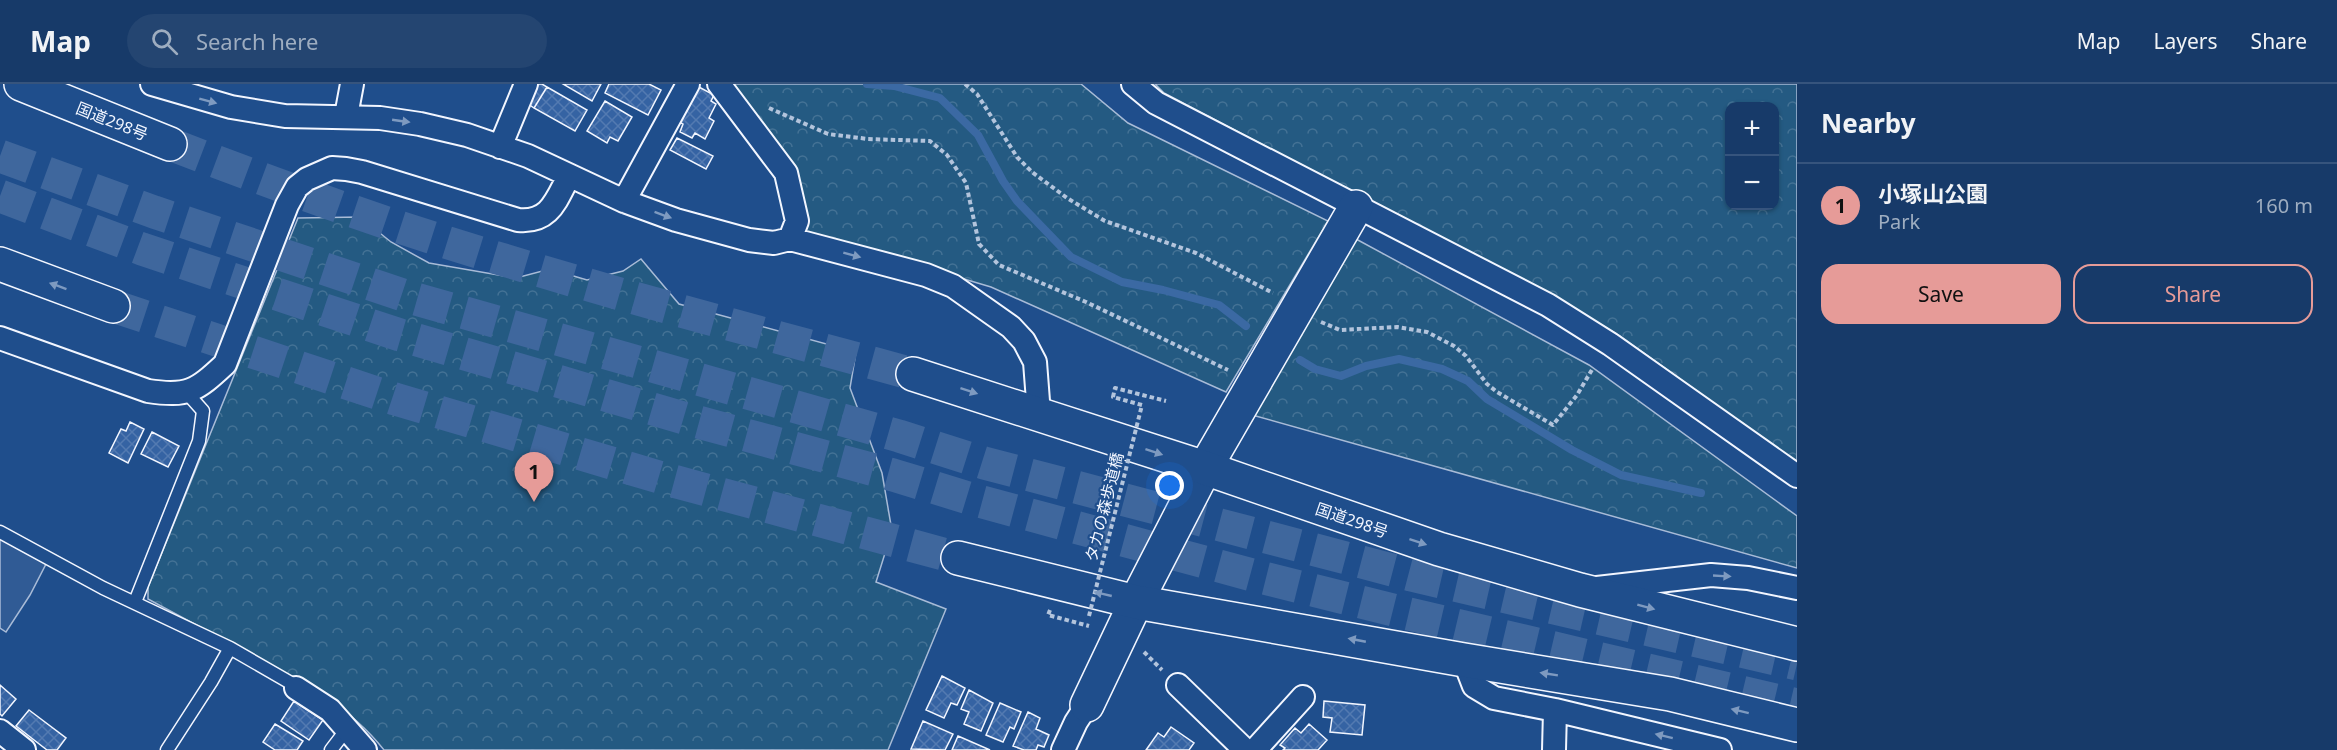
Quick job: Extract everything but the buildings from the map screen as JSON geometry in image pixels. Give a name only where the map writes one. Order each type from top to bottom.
[{"type":"main road","name":"国道298号","points":[[21,84],[170,144]]},
{"type":"main road","points":[[1088,705],[1136,602],[1204,468],[1356,207]]},
{"type":"main road","points":[[0,264],[113,306]]},
{"type":"main road","name":"国道298号","points":[[913,374],[1204,468],[1428,545],[1580,590],[1797,644]]},
{"type":"main road","points":[[958,558],[1136,602],[1670,694],[1797,725]]},
{"type":"street","points":[[152,84],[231,107],[285,116],[346,117],[420,124],[467,135],[528,156],[624,201],[676,220],[749,240],[774,243],[790,238],[926,274],[953,286],[1011,327],[1024,341],[1035,362],[1039,414]]},
{"type":"street","points":[[346,117],[352,84]]},
{"type":"street","points":[[500,147],[526,84]]},
{"type":"street","points":[[624,201],[688,84]]},
{"type":"street","points":[[719,84],[786,173],[797,221],[790,238]]},
{"type":"street","points":[[1133,84],[1156,103],[1548,305],[1610,344],[1797,476]]},
{"type":"street","points":[[0,338],[148,391],[170,394],[187,393],[204,384],[225,364],[287,205],[297,187],[306,179],[332,168],[362,172],[518,220],[532,221],[545,215],[569,176]]},
{"type":"street","points":[[1580,590],[1711,575],[1748,578],[1797,588]]},
{"type":"street","points":[[1464,660],[1474,686],[1494,698],[1555,710],[1720,750]]},
{"type":"street","points":[[1178,685],[1245,750]]},
{"type":"street","points":[[296,688],[330,710],[364,750]]},
{"type":"street","points":[[1255,750],[1303,697]]},
{"type":"street","points":[[1063,750],[1076,722],[1088,705]]},
{"type":"street","points":[[1554,750],[1555,710]]},
{"type":"street","points":[[0,731],[24,750]]},
{"type":"lane","points":[[135,602],[199,441],[202,411],[187,393]]},
{"type":"lane","points":[[0,532],[103,588],[230,648],[296,688]]},
{"type":"lane","points":[[166,750],[211,682],[230,648]]},
{"type":"lane","points":[[331,750],[347,729]]},
{"type":"path","points":[[965,84],[977,94],[1017,157],[1032,172],[1067,198],[1105,221],[1196,253],[1282,298]]},
{"type":"path","points":[[761,105],[828,134],[868,139],[930,141],[946,155],[966,183],[979,244],[999,265],[1086,302],[1254,382]]},
{"type":"path","points":[[1318,321],[1340,330],[1397,327],[1427,332],[1454,346],[1466,356],[1487,384],[1497,392],[1553,425],[1577,395],[1593,368]]},
{"type":"path","name":"タカの森歩道橋","points":[[1089,616],[1142,405],[1113,397],[1115,388],[1166,401]]},
{"type":"path","points":[[1140,649],[1178,685]]},
{"type":"green space","points":[[729,84],[1081,84],[1128,123],[1328,221],[1226,392],[991,287],[799,230],[788,159]]},
{"type":"green space","points":[[1155,84],[1797,84],[1797,463],[1620,336],[1554,297],[1164,93]]},
{"type":"green space","points":[[360,217],[391,242],[429,263],[516,278],[550,269],[587,280],[623,271],[641,259],[679,304],[856,352],[850,388],[882,473],[892,531],[876,582],[946,609],[888,750],[384,750],[355,720],[322,695],[286,673],[148,599],[148,587],[298,218]]},
{"type":"green space","points":[[1356,239],[1589,365],[1797,516],[1797,568],[1245,413]]},
{"type":"shaded area","points":[[0,539],[46,564],[30,595],[6,632],[0,628]]},
{"type":"waterway","points":[[867,84],[894,86],[940,98],[978,135],[1003,181],[1017,201],[1071,257],[1122,282],[1219,305],[1246,326]]},
{"type":"waterway","points":[[1300,360],[1315,369],[1341,376],[1366,366],[1399,359],[1442,369],[1468,381],[1487,399],[1572,450],[1621,475],[1701,493]]},
{"type":"tunnel","points":[[170,144],[332,204],[490,256],[913,374]]},
{"type":"tunnel","points":[[0,156],[154,212],[409,297],[899,436],[984,463],[1411,575],[1797,664]]},
{"type":"tunnel","points":[[0,196],[142,249],[400,335],[687,419],[1256,576],[1797,705]]},
{"type":"tunnel","points":[[113,306],[395,399],[662,478],[958,558]]},
{"type":"place","name":"小塚山公園","points":[[534,502]]}]
